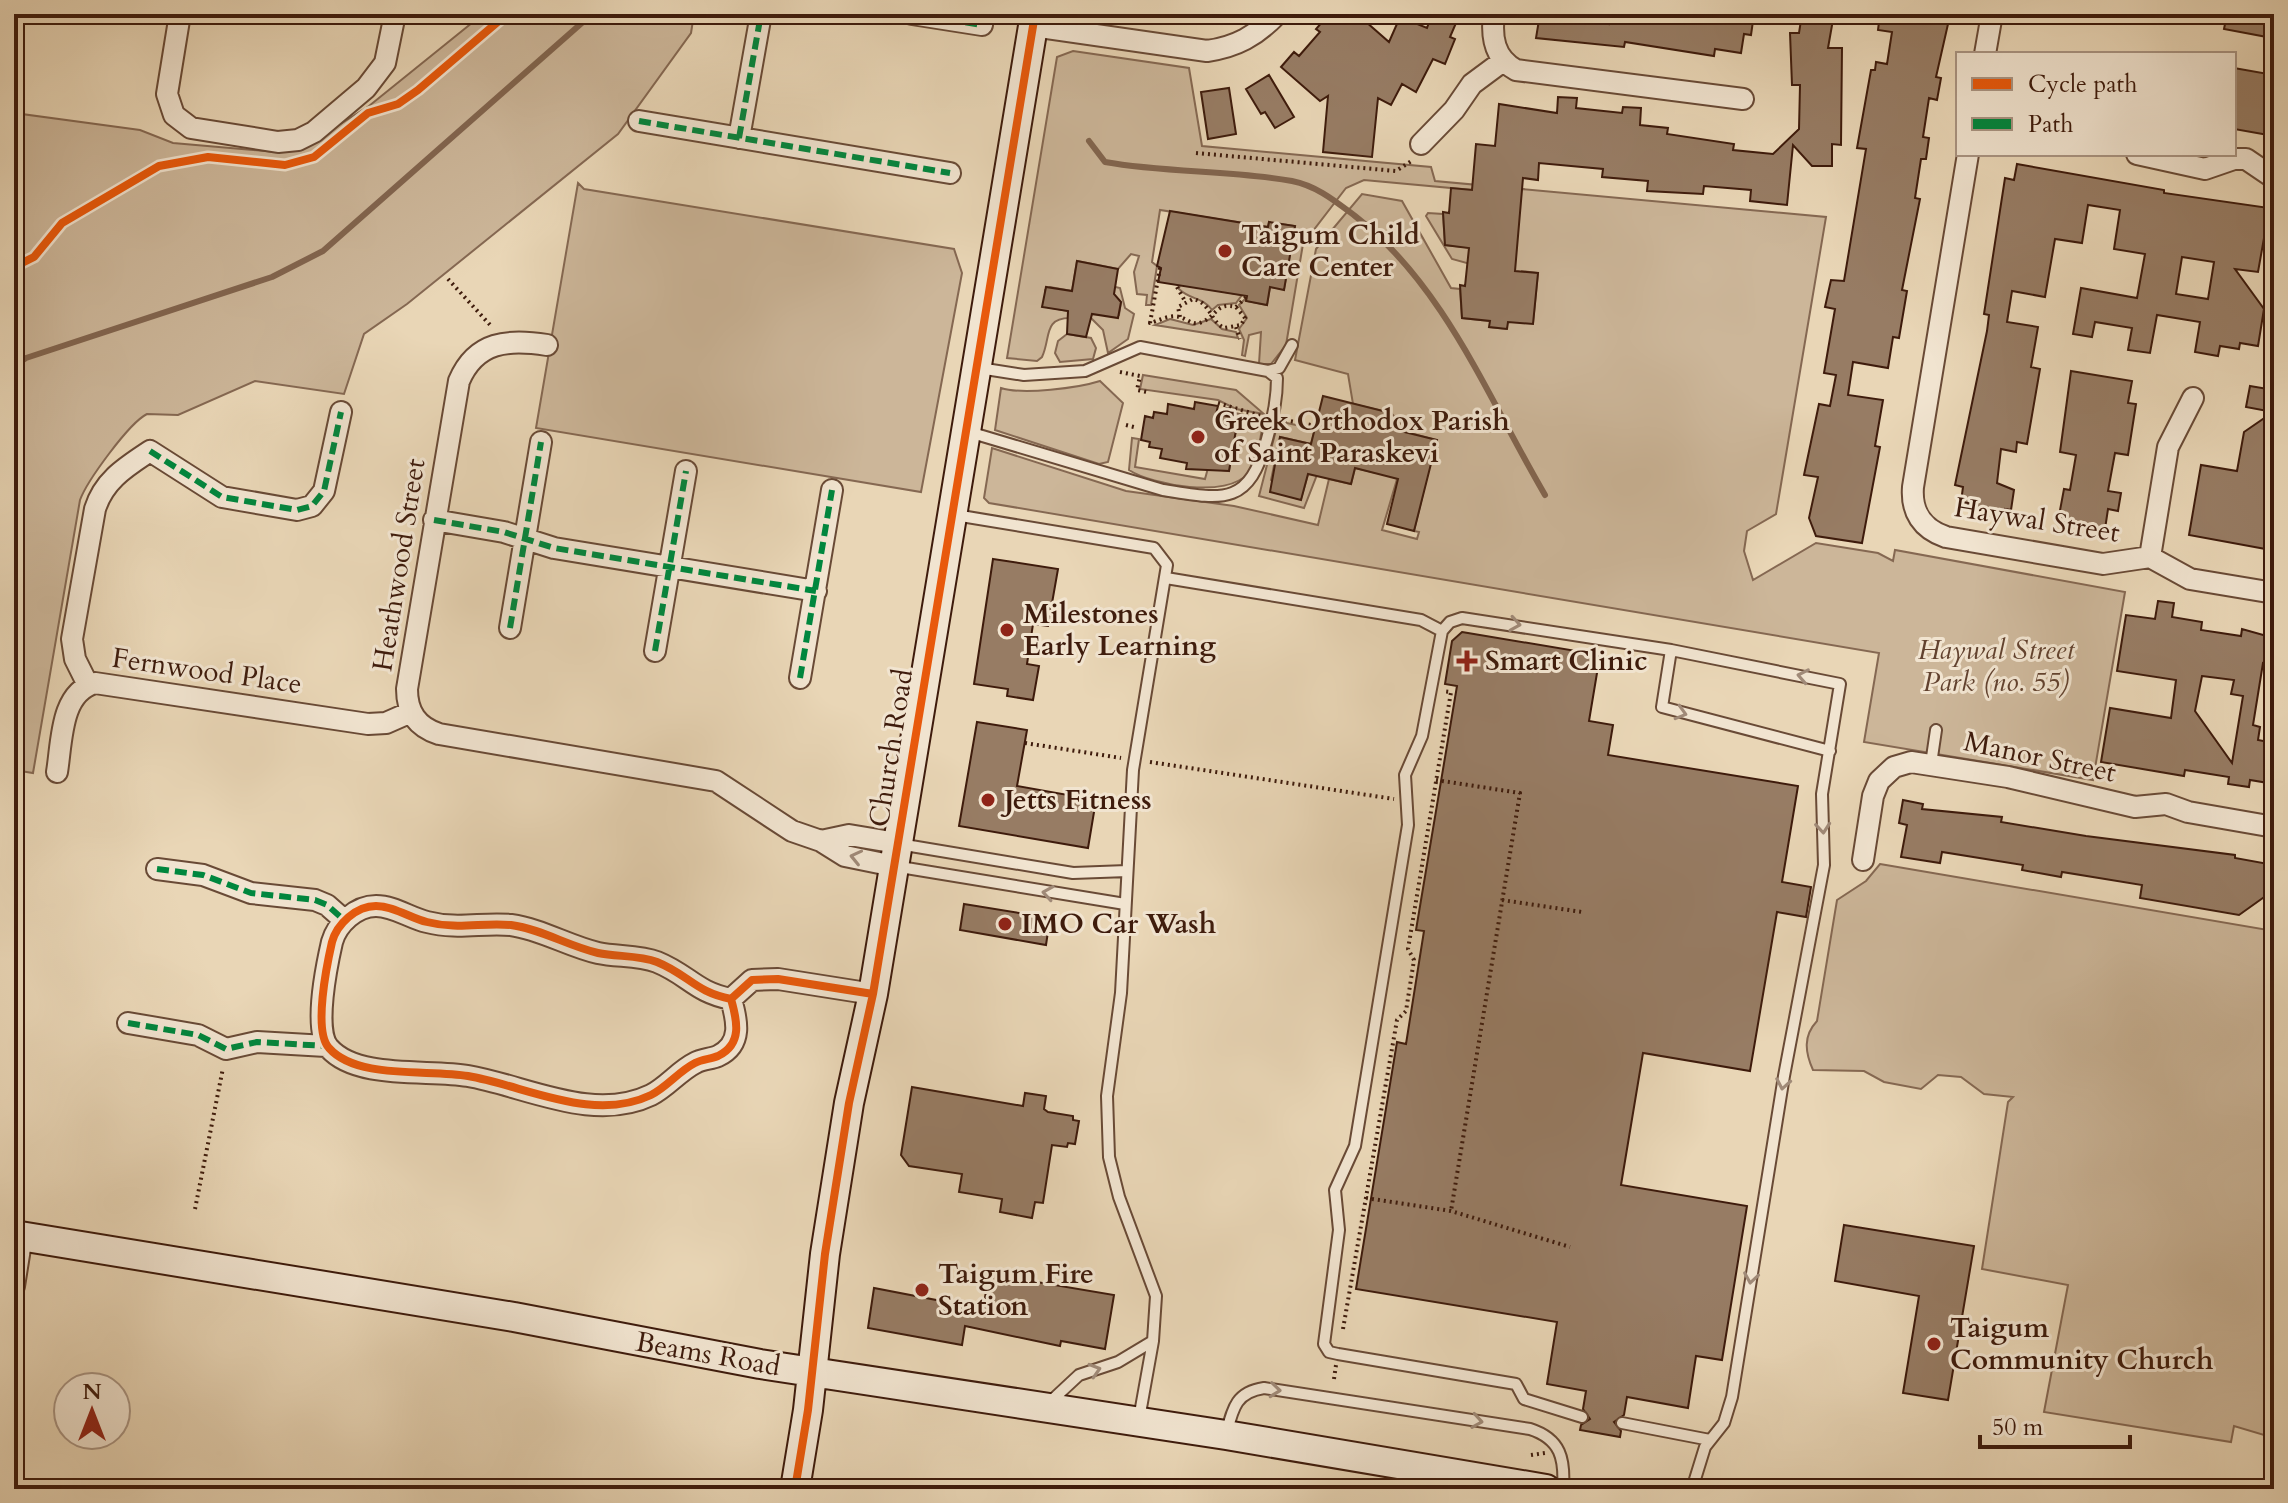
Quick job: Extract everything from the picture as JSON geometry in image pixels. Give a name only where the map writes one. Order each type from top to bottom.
[{"type":"main road","name":"Church Road","points":[[795,1489],[815,1319],[849,1103],[873,994],[1034,20]]},
{"type":"main road","name":"Beams Road","points":[[18,1235],[514,1317],[653,1346],[1226,1435],[1546,1489]]},
{"type":"street","points":[[180,14],[167,94],[170,108],[178,120],[199,130],[287,142],[314,132],[375,79],[388,52],[395,14]]},
{"type":"street","points":[[739,138],[761,14]]},
{"type":"street","points":[[912,14],[982,25]]},
{"type":"street","points":[[1034,20],[1207,51],[1232,48],[1262,30],[1277,14]]},
{"type":"street","points":[[1494,14],[1493,38],[1503,61],[1526,72],[1743,99]]},
{"type":"street","points":[[1985,52],[1992,14]]},
{"type":"street","points":[[1421,144],[1454,110],[1472,84],[1503,61]]},
{"type":"street","points":[[639,121],[950,173]]},
{"type":"street","name":"Haywal Street","points":[[1968,156],[1913,487],[1916,512],[1925,526],[1946,537],[2103,564],[2150,557],[2190,579],[2274,593]]},
{"type":"street","points":[[2146,156],[2205,169],[2234,159],[2246,159],[2274,178]]},
{"type":"street","points":[[502,342],[547,345]]},
{"type":"street","name":"Heathwood Street","points":[[502,342],[471,360],[459,381],[407,689],[411,712],[424,728],[439,734],[716,781],[792,831],[821,841],[849,835],[896,855]]},
{"type":"street","points":[[2150,557],[2168,447],[2193,398]]},
{"type":"street","points":[[88,685],[75,659],[72,639],[98,497],[114,476],[150,451],[222,497],[306,509],[319,501],[324,491],[341,412]]},
{"type":"street","points":[[510,628],[541,442]]},
{"type":"street","points":[[655,651],[686,471]]},
{"type":"street","points":[[800,678],[832,490]]},
{"type":"street","points":[[434,520],[669,567],[816,591]]},
{"type":"street","name":"Fernwood Place","points":[[57,772],[68,710],[88,685],[111,683],[368,724],[386,723],[411,712]]},
{"type":"street","name":"Manor Street","points":[[1863,860],[1879,781],[1887,771],[1903,764],[1931,764],[2115,800],[2135,807],[2166,804],[2188,812],[2274,827]]},
{"type":"street","points":[[157,869],[203,875],[251,893],[315,900],[327,905],[344,920]]},
{"type":"street","points":[[326,1046],[320,1021],[333,939],[344,920],[374,906],[426,922],[468,928],[510,925],[596,952],[654,961],[681,974],[706,994],[731,999]]},
{"type":"street","points":[[731,999],[752,980],[778,979],[873,994]]},
{"type":"street","points":[[128,1023],[198,1035],[226,1049],[257,1042],[326,1046],[352,1063],[393,1071],[465,1075],[535,1094],[595,1105],[625,1103],[651,1094],[695,1062],[719,1055],[733,1045],[738,1025],[731,999]]},
{"type":"street","points":[[14,1286],[18,1235]]},
{"type":"lane","points":[[977,368],[1024,375],[1085,371],[1140,347],[1268,371],[1279,368],[1292,345]]},
{"type":"lane","points":[[967,432],[1163,490],[1193,495],[1236,493],[1249,485],[1258,471],[1272,421],[1277,378],[1268,371]]},
{"type":"lane","points":[[953,515],[1154,548],[1164,559],[1166,578],[1134,760],[1121,993],[1108,1083],[1109,1157],[1125,1220],[1154,1284],[1153,1341],[1138,1422]]},
{"type":"lane","points":[[1166,578],[1421,620],[1442,631]]},
{"type":"lane","points":[[1582,1417],[1524,1399],[1516,1384],[1338,1354],[1329,1352],[1324,1344],[1339,1230],[1334,1196],[1355,1146],[1408,825],[1407,768],[1422,736],[1442,631],[1456,619],[1470,617],[1671,650],[1840,684],[1822,794],[1824,865],[1784,1076],[1735,1382],[1728,1416],[1710,1440],[1692,1489]]},
{"type":"lane","points":[[1671,650],[1662,707],[1830,751]]},
{"type":"lane","points":[[1931,764],[1936,730]]},
{"type":"lane","points":[[896,855],[1073,873],[1127,871]]},
{"type":"lane","points":[[896,855],[1125,904]]},
{"type":"lane","points":[[1044,1408],[1079,1375],[1118,1362],[1153,1341]]},
{"type":"lane","points":[[1226,1435],[1236,1401],[1246,1393],[1264,1388],[1530,1429],[1555,1442],[1559,1449],[1565,1469],[1563,1489]]},
{"type":"lane","points":[[1622,1423],[1710,1440]]},
{"type":"path","points":[[1196,153],[1396,171],[1410,165],[1421,144]]},
{"type":"path","points":[[1160,268],[1150,323],[1180,317],[1194,324],[1204,321],[1219,307],[1236,307],[1247,296]]},
{"type":"path","points":[[448,279],[502,342]]},
{"type":"path","points":[[1177,287],[1185,301]]},
{"type":"path","points":[[1180,317],[1178,307],[1185,301],[1203,302],[1220,326],[1236,327],[1245,318],[1236,307]]},
{"type":"path","points":[[1236,327],[1240,339]]},
{"type":"path","points":[[1226,415],[1228,405]]},
{"type":"path","points":[[1126,425],[1134,427]]},
{"type":"path","points":[[1334,1379],[1397,1020],[1406,1011],[1414,960],[1408,949],[1451,692],[1431,689]]},
{"type":"path","points":[[1025,743],[1386,799],[1433,797]]},
{"type":"path","points":[[1436,780],[1520,793],[1451,1211]]},
{"type":"path","points":[[1502,900],[1582,912]]},
{"type":"path","points":[[195,1209],[226,1049]]},
{"type":"path","points":[[1366,1198],[1451,1211],[1570,1247]]},
{"type":"path","points":[[1531,1455],[1549,1453]]},
{"type":"green space","points":[[483,14],[694,14],[691,33],[618,134],[407,304],[364,334],[344,394],[255,381],[178,415],[147,414],[120,440],[80,500],[33,773],[14,770],[14,113],[140,130],[173,143],[277,152],[302,148],[369,106]]},
{"type":"green space","name":"Haywal Street Park (no. 55)","points":[[1073,51],[1189,68],[1202,146],[1431,167],[1435,181],[1826,217],[1776,514],[1747,531],[1744,551],[1753,580],[1816,543],[1878,553],[1893,561],[1895,550],[2125,592],[2093,780],[1864,742],[1879,653],[989,503],[984,498],[992,448],[1126,491],[1234,506],[1318,525],[1329,479],[1351,484],[1355,468],[1376,473],[1405,452],[1382,530],[1417,539],[1419,532],[1414,531],[1436,440],[1410,433],[1391,413],[1353,404],[1348,374],[1295,360],[1316,249],[1362,194],[1402,201],[1451,288],[1460,289],[1462,318],[1490,321],[1490,327],[1506,329],[1508,316],[1533,323],[1538,273],[1522,271],[1521,278],[1452,259],[1426,216],[1428,213],[1443,214],[1445,245],[1473,248],[1483,191],[1364,180],[1346,188],[1303,244],[1286,345],[1271,364],[1259,364],[1261,332],[1249,335],[1245,356],[1242,355],[1244,340],[1239,329],[1247,318],[1239,305],[1246,298],[1247,301],[1267,305],[1270,287],[1284,289],[1295,226],[1269,222],[1268,227],[1160,210],[1152,262],[1157,266],[1151,305],[1146,305],[1147,295],[1137,294],[1134,272],[1139,256],[1131,254],[1118,269],[1077,261],[1072,291],[1050,287],[1045,290],[1046,307],[1068,311],[1070,318],[1052,325],[1042,357],[1037,361],[1007,358],[1057,57]]},
{"type":"green space","points":[[578,183],[584,189],[954,249],[962,273],[921,492],[536,428]]},
{"type":"green space","points":[[1103,284],[1120,288],[1125,308],[1134,314],[1128,339],[1108,353],[1103,330],[1090,317],[1092,314],[1119,315],[1121,302]]},
{"type":"green space","points":[[1180,284],[1242,295],[1236,303],[1218,305],[1212,310],[1205,303],[1183,293],[1179,289]]},
{"type":"green space","points":[[1170,319],[1193,325],[1211,319],[1222,329],[1236,332],[1238,338],[1155,325]]},
{"type":"green space","points":[[1067,334],[1091,338],[1096,348],[1093,359],[1060,362],[1055,353],[1058,341]]},
{"type":"green space","points":[[1143,375],[1236,390],[1264,414],[1236,409],[1218,400],[1140,389]]},
{"type":"green space","points":[[1100,381],[1123,403],[1108,462],[1099,464],[995,430],[1001,388],[1050,390]]},
{"type":"green space","points":[[1230,412],[1264,419],[1255,461],[1248,473],[1238,481],[1224,486],[1190,487],[1154,480],[1129,470],[1132,438],[1139,439],[1135,467],[1205,479],[1208,468],[1229,471],[1238,418],[1229,416]]},
{"type":"green space","points":[[1282,422],[1315,429],[1311,444],[1280,437],[1271,480],[1301,499],[1311,464],[1320,467],[1304,508],[1259,496],[1276,430]]},
{"type":"green space","points":[[1880,864],[2274,931],[2274,1438],[2234,1426],[2231,1442],[2044,1412],[2068,1285],[1982,1269],[2008,1102],[2013,1097],[1984,1094],[1961,1077],[1938,1075],[1921,1089],[1884,1082],[1864,1071],[1813,1070],[1808,1057],[1807,1038],[1817,1021],[1837,900],[1866,881]]},
{"type":"building","points":[[1329,14],[1357,14],[1389,42],[1400,17],[1427,28],[1432,14],[1456,23],[1450,37],[1455,39],[1445,64],[1433,59],[1416,92],[1402,84],[1391,105],[1378,98],[1372,157],[1323,152],[1328,96],[1320,101],[1281,67],[1294,52],[1299,56],[1320,32],[1316,29]]},
{"type":"building","points":[[1540,14],[1609,24],[1611,14],[1754,14],[1751,35],[1744,34],[1741,53],[1715,49],[1714,56],[1625,42],[1624,47],[1536,38]]},
{"type":"building","points":[[1802,14],[1834,14],[1828,48],[1842,48],[1841,145],[1832,144],[1832,166],[1812,166],[1793,145],[1787,205],[1750,201],[1751,190],[1704,186],[1703,194],[1647,191],[1648,181],[1602,177],[1603,169],[1539,163],[1538,180],[1523,178],[1515,271],[1538,273],[1533,324],[1508,322],[1507,329],[1489,327],[1490,321],[1462,318],[1460,285],[1465,286],[1469,248],[1445,245],[1443,212],[1449,213],[1451,188],[1472,190],[1476,144],[1495,146],[1499,104],[1557,113],[1558,97],[1577,98],[1576,108],[1622,113],[1623,107],[1641,108],[1640,125],[1668,128],[1667,134],[1734,144],[1733,150],[1773,154],[1799,129],[1800,85],[1792,85],[1790,33],[1799,33]]},
{"type":"building","points":[[1880,14],[1937,14],[1936,22],[1948,24],[1936,77],[1941,78],[1937,100],[1929,98],[1923,137],[1929,138],[1926,159],[1921,159],[1915,198],[1920,199],[1902,290],[1907,291],[1899,338],[1893,337],[1888,368],[1853,362],[1848,395],[1883,400],[1875,446],[1880,447],[1862,543],[1816,536],[1809,518],[1818,477],[1804,475],[1819,404],[1830,406],[1836,375],[1824,373],[1835,309],[1825,307],[1831,280],[1844,281],[1866,149],[1857,148],[1871,70],[1875,70],[1876,62],[1887,64],[1892,32],[1878,30]]},
{"type":"building","points":[[2227,14],[2271,14],[2267,37],[2224,29]]},
{"type":"building","points":[[2236,68],[2274,75],[2274,136],[2236,129]]},
{"type":"building","points":[[1269,75],[1294,117],[1275,128],[1265,112],[1261,114],[1246,89]]},
{"type":"building","points":[[1229,88],[1236,134],[1208,139],[1201,92]]},
{"type":"building","points":[[2017,164],[2164,190],[2164,193],[2269,208],[2268,213],[2274,214],[2274,239],[2264,238],[2258,272],[2235,269],[2264,309],[2258,346],[2240,343],[2239,349],[2220,346],[2218,356],[2195,352],[2200,322],[2157,315],[2150,353],[2128,350],[2132,328],[2095,322],[2092,337],[2073,334],[2081,288],[2137,298],[2145,254],[2114,249],[2120,210],[2088,205],[2082,243],[2055,239],[2045,297],[2012,291],[2007,322],[2038,327],[2031,367],[2040,369],[2027,444],[2017,442],[2016,452],[2001,449],[1997,483],[2014,490],[2011,510],[2005,509],[2005,514],[1967,508],[1968,503],[1961,502],[1963,487],[1955,485],[1987,331],[1989,315],[1984,314],[2005,178],[2014,180]],"holes":[[[2182,257],[2214,262],[2208,299],[2176,294]]]},
{"type":"building","name":"Taigum Child Care Center","points":[[1170,211],[1268,227],[1269,222],[1295,226],[1284,290],[1270,287],[1267,305],[1246,301],[1247,296],[1158,282],[1161,268],[1157,266]]},
{"type":"building","points":[[1077,261],[1118,269],[1114,294],[1121,302],[1118,318],[1092,314],[1086,337],[1067,334],[1068,311],[1042,307],[1046,287],[1072,291]]},
{"type":"building","points":[[2071,371],[2132,381],[2128,403],[2136,404],[2128,455],[2115,453],[2108,491],[2121,493],[2118,511],[2108,509],[2105,529],[2058,521],[2064,489],[2070,490],[2076,455],[2060,452]]},
{"type":"building","points":[[2250,386],[2274,390],[2271,550],[2189,535],[2201,465],[2237,471],[2244,432],[2273,412],[2246,407]]},
{"type":"building","points":[[1323,396],[1391,413],[1388,428],[1437,440],[1414,531],[1387,524],[1398,479],[1355,468],[1351,484],[1308,474],[1301,500],[1270,492],[1280,437],[1311,444]]},
{"type":"building","points":[[1195,402],[1218,406],[1216,414],[1238,418],[1229,471],[1186,469],[1187,463],[1160,458],[1162,449],[1149,447],[1150,442],[1141,440],[1145,416],[1153,418],[1154,412],[1167,414],[1168,404],[1194,409]]},
{"type":"building","name":"Milestones Early Learning","points":[[993,559],[1058,569],[1048,626],[1033,624],[1027,664],[1039,666],[1033,700],[1007,696],[1008,689],[974,684]]},
{"type":"building","points":[[2158,601],[2174,603],[2172,617],[2202,622],[2201,630],[2241,636],[2242,629],[2274,638],[2274,665],[2263,663],[2253,725],[2260,727],[2258,740],[2274,743],[2274,784],[2250,780],[2249,787],[2228,784],[2229,777],[2185,770],[2184,776],[2101,762],[2110,708],[2171,718],[2176,680],[2117,671],[2126,615],[2155,619]],"holes":[[[2202,676],[2234,680],[2231,694],[2243,696],[2232,763],[2195,711]]]},
{"type":"building","points":[[1462,632],[1600,655],[1589,721],[1613,725],[1608,755],[1798,786],[1782,882],[1811,887],[1806,917],[1777,912],[1750,1071],[1643,1053],[1621,1185],[1747,1206],[1722,1360],[1696,1356],[1688,1408],[1627,1397],[1624,1415],[1614,1422],[1621,1431],[1620,1437],[1580,1430],[1581,1425],[1590,1419],[1583,1409],[1586,1391],[1547,1384],[1557,1322],[1356,1289],[1397,1042],[1406,1044],[1424,931],[1416,930],[1457,686],[1445,684],[1452,641]]},
{"type":"building","points":[[977,722],[1027,730],[1017,786],[1096,800],[1088,848],[959,826]]},
{"type":"building","points":[[1903,800],[1923,804],[1922,809],[2002,817],[2001,822],[2086,836],[2235,855],[2235,858],[2274,865],[2274,890],[2239,915],[2140,898],[2142,885],[2062,872],[2061,877],[2022,870],[2023,865],[1942,852],[1940,863],[1901,857],[1907,825],[1899,823]]},
{"type":"building","name":"IMO Car Wash","points":[[964,904],[1050,918],[1046,945],[960,930]]},
{"type":"building","points":[[912,1087],[1023,1106],[1025,1093],[1046,1096],[1044,1109],[1073,1116],[1073,1120],[1079,1121],[1075,1144],[1068,1143],[1067,1147],[1052,1145],[1043,1203],[1035,1202],[1032,1218],[1000,1212],[1002,1199],[959,1192],[962,1174],[909,1166],[901,1155]]},
{"type":"building","name":"Taigum Community Church","points":[[1844,1225],[1974,1246],[1948,1400],[1903,1393],[1919,1296],[1835,1281]]},
{"type":"building","points":[[989,1274],[1114,1295],[1105,1349],[1061,1341],[1060,1346],[965,1326],[962,1345],[868,1328],[874,1288],[983,1309]]},
{"type":"waterway","points":[[14,366],[26,358],[272,277],[323,251],[592,14]]},
{"type":"waterway","points":[[1089,141],[1105,162],[1269,177],[1301,183],[1355,216],[1387,244],[1440,309],[1545,495]]},
{"type":"marked path","points":[[739,138],[761,14]]},
{"type":"marked path","points":[[912,14],[982,25]]},
{"type":"marked path","points":[[639,121],[950,173]]},
{"type":"marked path","points":[[150,451],[222,497],[297,510],[312,506],[324,491],[341,412]]},
{"type":"marked path","points":[[510,628],[541,442]]},
{"type":"marked path","points":[[655,651],[686,471]]},
{"type":"marked path","points":[[800,678],[832,490]]},
{"type":"marked path","points":[[434,520],[504,532],[554,548],[816,591]]},
{"type":"marked path","points":[[157,869],[203,875],[251,893],[315,900],[327,905],[344,920]]},
{"type":"marked path","points":[[128,1023],[198,1035],[226,1049],[257,1042],[326,1046]]},
{"type":"cycle path","points":[[14,267],[34,257],[62,223],[159,166],[208,157],[285,165],[314,157],[368,113],[398,104],[418,90],[507,14]]},
{"type":"cycle path","points":[[795,1489],[808,1410],[825,1254],[849,1103],[873,994],[1035,14]]},
{"type":"cycle path","points":[[731,999],[700,988],[668,967],[650,960],[598,953],[522,927],[438,924],[376,906],[355,913],[335,935],[325,981],[322,1027],[329,1048],[357,1065],[468,1076],[560,1100],[606,1105],[629,1103],[651,1095],[689,1066],[726,1051],[736,1031],[731,999],[752,980],[778,979],[873,994]]},
{"type":"place","name":"Taigum Child Care Center","points":[[1225,251]]},
{"type":"place","name":"Greek Orthodox Parish of Saint Paraskevi","points":[[1198,437]]},
{"type":"place","name":"Milestones Early Learning","points":[[1007,630]]},
{"type":"place","name":"Smart Clinic","points":[[1467,661]]},
{"type":"place","name":"Jetts Fitness","points":[[988,800]]},
{"type":"place","name":"IMO Car Wash","points":[[1005,924]]},
{"type":"place","name":"Taigum Fire Station","points":[[922,1290]]},
{"type":"place","name":"Taigum Community Church","points":[[1934,1344]]}]
